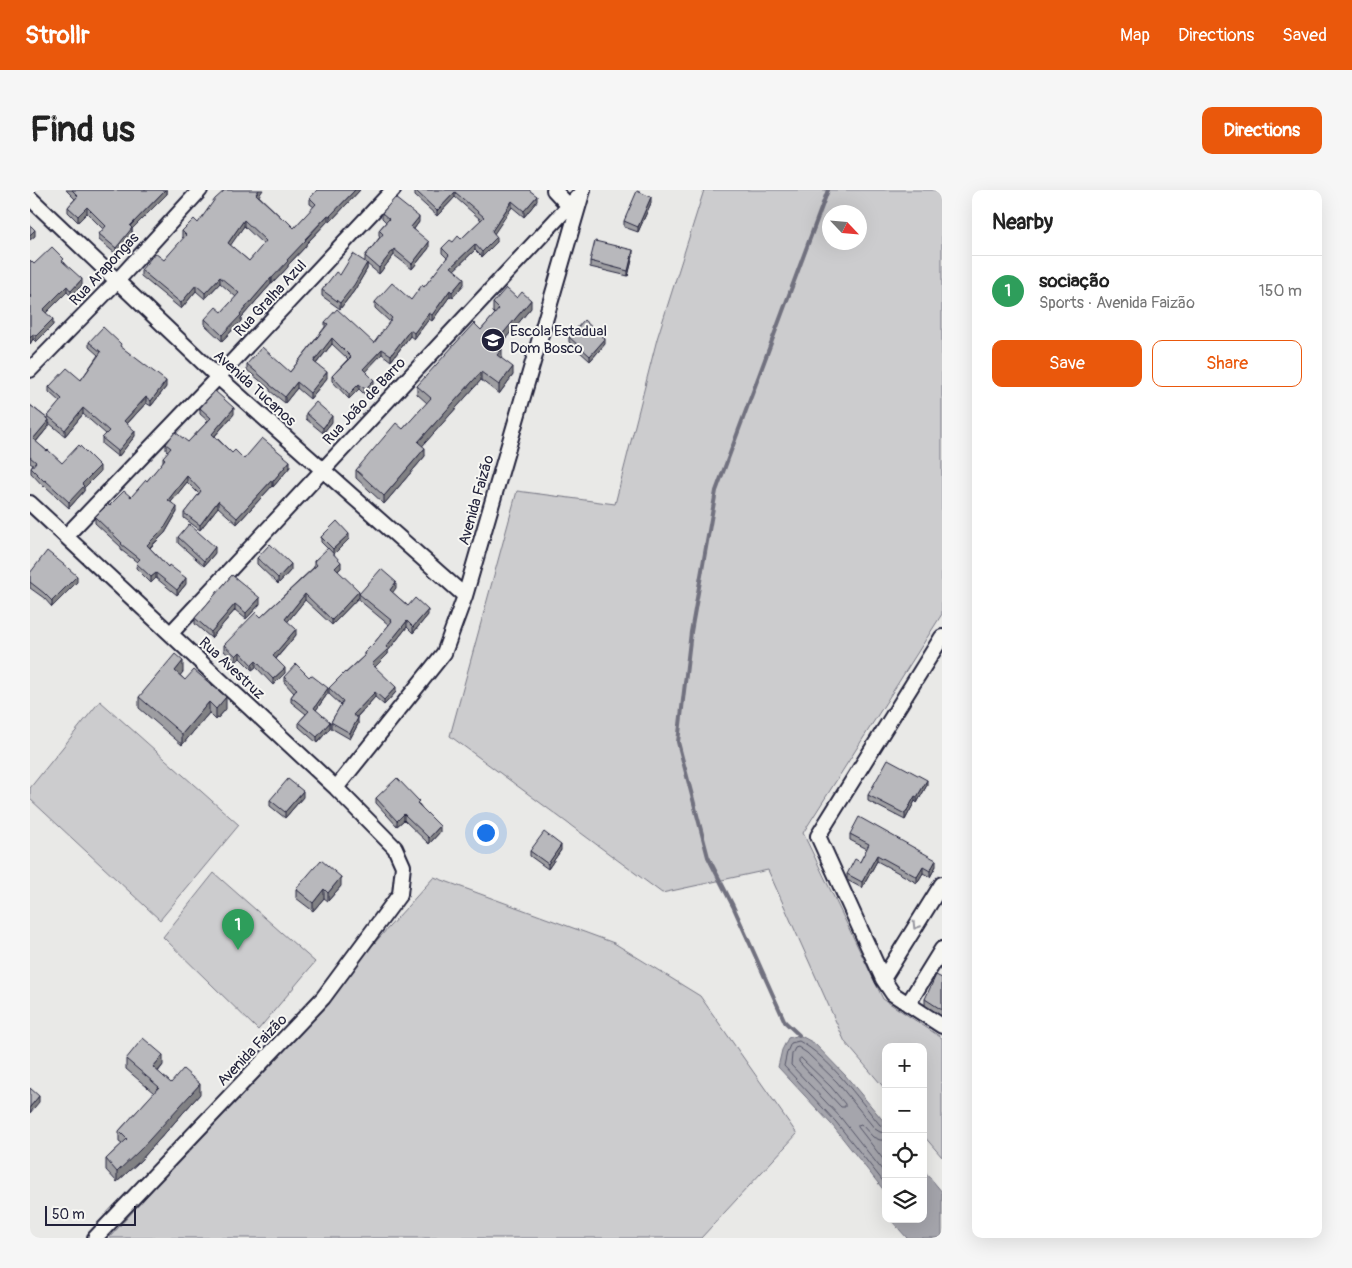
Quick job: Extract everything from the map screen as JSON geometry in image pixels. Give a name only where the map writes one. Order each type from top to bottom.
[{"type":"street","name":"Rua Arapongas","points":[[30,370],[117,281],[200,190]]},
{"type":"street","name":"Rua Gralha Azul","points":[[66,536],[393,190]]},
{"type":"street","points":[[554,190],[569,206]]},
{"type":"street","name":"Rua João de Barro","points":[[170,633],[583,191]]},
{"type":"street","name":"Avenida Faizão","points":[[336,788],[444,653],[465,596],[583,191]]},
{"type":"street","name":"Avenida Tucanos","points":[[30,198],[218,377],[465,596]]},
{"type":"street","name":"Rua Avestruz","points":[[31,505],[336,788],[395,848],[402,866]]},
{"type":"street","points":[[942,637],[818,836],[883,979],[893,994],[942,1026]]},
{"type":"street","name":"Avenida Faizão","points":[[95,1238],[323,998],[400,894],[402,866]]},
{"type":"street","points":[[883,979],[942,884]]},
{"type":"street","points":[[908,1004],[942,949]]},
{"type":"shaded area","points":[[704,190],[942,190],[942,614],[803,833],[883,999],[942,1038],[942,1157],[927,1140],[927,1043],[882,1043],[882,1085],[845,1042],[768,870],[662,893],[450,736],[517,491],[615,504],[657,339]]},
{"type":"shaded area","points":[[100,701],[239,825],[160,920],[30,799],[30,788]]},
{"type":"shaded area","points":[[214,873],[315,962],[258,1030],[163,937]]},
{"type":"shaded area","points":[[434,877],[614,943],[700,996],[797,1134],[701,1238],[109,1238]]},
{"type":"water","points":[[799,1035],[814,1043],[845,1075],[882,1119],[882,1188],[832,1125],[778,1067],[782,1050],[788,1038]]},
{"type":"water","points":[[927,1174],[942,1192],[942,1238],[907,1238],[894,1223],[927,1223]]},
{"type":"building","points":[[72,190],[165,190],[130,226],[132,228],[116,248],[99,234],[106,226],[87,207],[78,216],[68,207],[78,196]]},
{"type":"building","points":[[225,190],[259,190],[256,194],[294,228],[316,204],[310,198],[317,190],[355,190],[305,239],[288,261],[222,335],[205,319],[216,307],[222,312],[239,293],[220,277],[205,293],[196,285],[181,303],[141,270],[155,253],[164,260],[186,235],[182,231],[194,219],[198,223],[215,199]],"holes":[[[244,220],[266,241],[249,261],[228,243]]]},
{"type":"building","points":[[415,190],[529,190],[537,196],[524,211],[512,201],[492,231],[497,237],[482,252],[475,244],[451,267],[464,278],[452,292],[450,290],[432,315],[429,313],[414,333],[410,330],[391,355],[382,349],[363,369],[374,380],[365,389],[359,384],[349,394],[332,376],[351,357],[332,338],[314,361],[327,372],[310,393],[297,382],[285,397],[247,364],[262,347],[290,372],[328,324],[325,322],[337,309],[374,343],[392,318],[375,302],[392,283],[411,300],[422,285],[424,287],[449,255],[442,248],[450,240],[453,242],[458,236],[461,239],[484,217],[455,192],[437,211]]},
{"type":"building","points":[[637,191],[651,197],[638,227],[624,221]]},
{"type":"building","points":[[395,198],[419,217],[411,227],[429,242],[412,264],[394,249],[379,268],[365,256],[383,234],[379,230],[389,219],[382,213]]},
{"type":"building","points":[[30,225],[35,230],[30,235]]},
{"type":"building","points":[[595,241],[633,250],[628,271],[590,261]]},
{"type":"building","points":[[52,247],[64,259],[62,261],[82,279],[71,291],[67,286],[43,310],[53,319],[36,336],[33,334],[30,338],[30,299],[32,297],[30,295],[30,260],[34,264]]},
{"type":"building","points":[[353,254],[367,263],[354,285],[340,303],[322,290],[336,272],[340,275]]},
{"type":"building","points":[[506,288],[517,298],[522,292],[531,300],[495,343],[502,349],[497,355],[513,367],[499,385],[481,372],[418,442],[425,448],[384,496],[356,470],[396,423],[403,429],[431,398],[417,386],[474,323],[481,330],[499,309],[493,303]]},
{"type":"building","points":[[584,320],[605,339],[590,356],[569,337]]},
{"type":"building","points":[[103,327],[121,344],[120,346],[166,381],[151,401],[146,397],[124,421],[135,431],[118,451],[102,438],[109,431],[83,408],[65,430],[48,416],[62,399],[49,387],[67,368],[81,380],[101,352],[89,342]]},
{"type":"building","points":[[215,391],[234,408],[212,434],[232,453],[235,450],[244,459],[262,438],[290,461],[237,518],[218,501],[200,525],[184,513],[201,491],[187,476],[168,500],[177,507],[165,527],[147,545],[168,567],[169,565],[186,578],[177,590],[156,573],[151,577],[136,563],[140,559],[121,544],[95,517],[124,491],[131,497],[147,481],[165,459],[163,457],[171,448],[166,444],[175,432],[188,442],[211,418],[200,408]]},
{"type":"building","points":[[316,402],[332,416],[323,428],[306,413]]},
{"type":"building","points":[[30,405],[49,420],[33,439],[62,463],[79,445],[100,466],[82,484],[84,486],[69,502],[31,468],[36,462],[30,457]]},
{"type":"building","points":[[337,521],[349,534],[333,549],[321,537]]},
{"type":"building","points":[[189,524],[215,547],[204,561],[178,537]]},
{"type":"building","points":[[270,544],[291,564],[278,578],[257,558]]},
{"type":"building","points":[[328,548],[341,562],[335,568],[359,591],[332,620],[305,594],[285,619],[296,629],[273,656],[285,668],[273,679],[256,661],[252,665],[240,652],[236,656],[224,645],[256,612],[261,617],[317,565],[314,561]]},
{"type":"building","points":[[47,551],[77,576],[52,601],[30,582],[30,573]]},
{"type":"building","points":[[381,569],[396,582],[390,590],[408,606],[415,598],[428,610],[413,627],[407,621],[386,647],[388,649],[372,664],[396,687],[384,700],[375,692],[353,715],[358,718],[350,733],[331,722],[343,701],[329,688],[365,655],[364,653],[392,621],[359,594]]},
{"type":"building","points":[[232,575],[260,598],[246,613],[235,604],[211,632],[195,618]]},
{"type":"building","points":[[175,654],[183,661],[175,671],[185,680],[194,670],[226,697],[216,709],[209,702],[182,734],[139,697]]},
{"type":"building","points":[[296,664],[309,677],[311,675],[328,688],[314,708],[330,722],[317,737],[299,722],[309,711],[291,697],[297,689],[284,677]]},
{"type":"building","points":[[888,759],[927,780],[905,814],[868,795]]},
{"type":"building","points":[[397,778],[419,801],[417,803],[440,826],[429,838],[404,814],[397,821],[376,798]]},
{"type":"building","points":[[288,779],[303,791],[285,812],[270,800]]},
{"type":"building","points":[[859,817],[936,860],[930,871],[923,867],[917,877],[877,855],[862,882],[847,874],[855,859],[860,862],[869,844],[850,834]]},
{"type":"building","points":[[544,832],[561,845],[548,864],[530,851]]},
{"type":"building","points":[[321,860],[341,877],[328,893],[324,889],[313,903],[296,889]]},
{"type":"building","points":[[936,975],[942,978],[942,1010],[925,999]]},
{"type":"building","points":[[143,1038],[163,1055],[153,1067],[171,1083],[183,1069],[200,1084],[140,1150],[117,1172],[106,1159],[127,1139],[119,1131],[159,1087],[126,1059]]},
{"type":"building","points":[[30,1088],[39,1096],[30,1107]]},
{"type":"waterway","points":[[799,1035],[785,1022],[733,906],[708,857],[678,742],[691,632],[716,491],[828,190]]},
{"type":"place","name":"Escola Estadual Dom Bosco","points":[[493,340]]},
{"type":"place","name":"sociação","points":[[238,950]]}]
